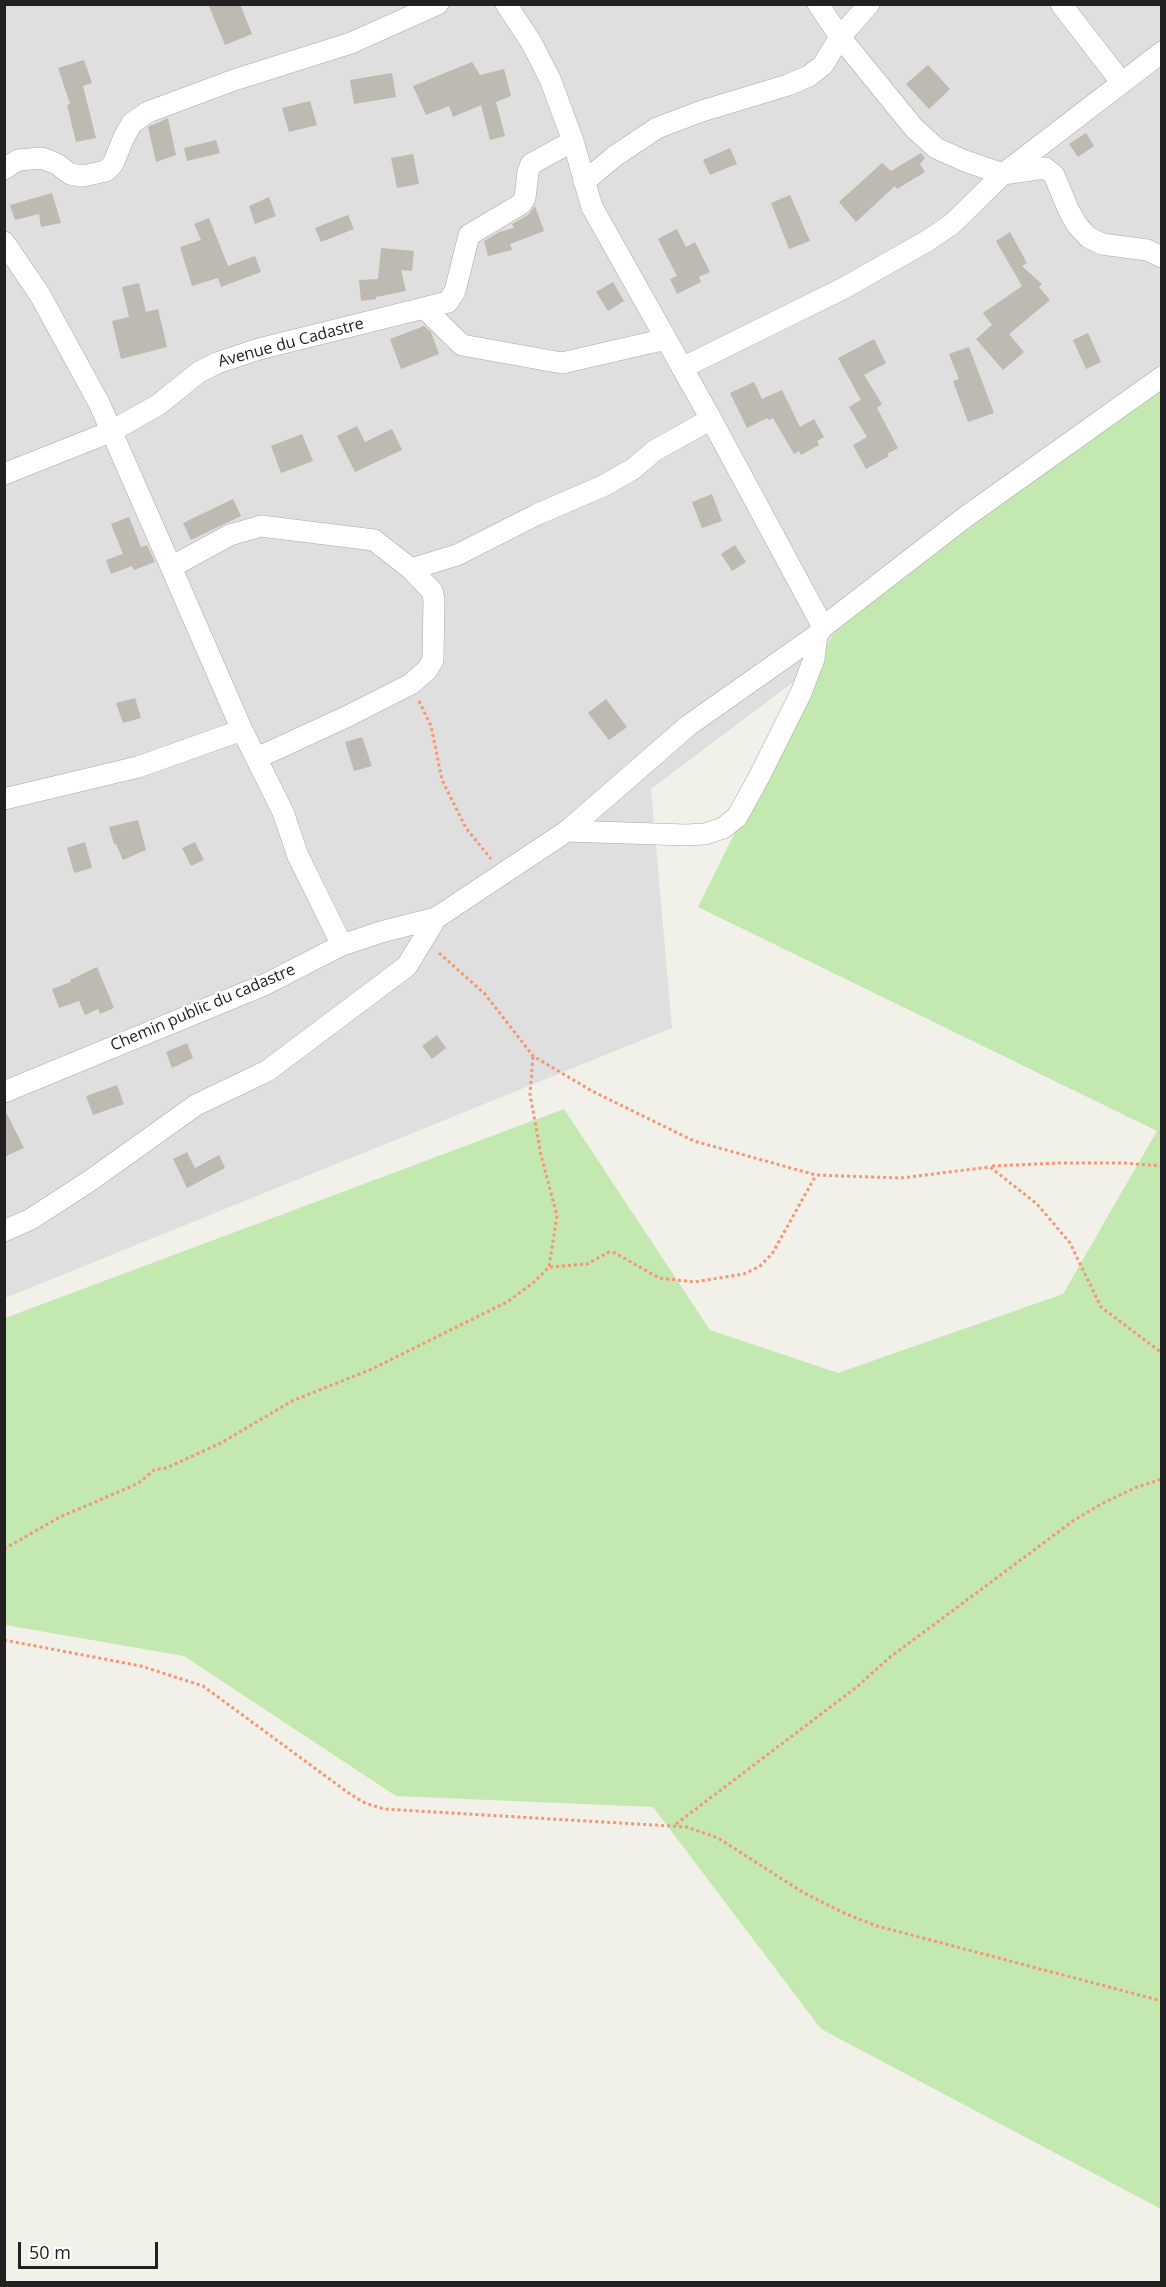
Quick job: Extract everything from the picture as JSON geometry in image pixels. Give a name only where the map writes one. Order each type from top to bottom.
[{"type":"street","points":[[4,169],[18,160],[42,158],[57,164],[70,174],[83,176],[106,171],[113,164],[132,123],[148,112],[234,80],[351,43],[438,4]]},
{"type":"street","points":[[506,4],[531,42],[550,80],[573,141],[592,207],[711,419],[820,631],[814,659],[801,693],[736,817],[723,828],[705,834],[686,835],[567,831]]},
{"type":"street","points":[[818,4],[840,37],[914,128],[936,148],[1004,174],[1045,168],[1054,175],[1069,212],[1088,237],[1102,244],[1147,250],[1161,257]]},
{"type":"street","points":[[584,182],[615,156],[657,128],[809,76],[823,65],[840,37],[869,4]]},
{"type":"street","points":[[1061,4],[1122,82]]},
{"type":"street","points":[[682,368],[844,288],[927,241],[952,224],[1004,174],[1161,52]]},
{"type":"street","name":"Avenue du Cadastre","points":[[4,474],[110,432],[158,405],[208,366],[259,349],[448,302],[453,297],[469,235],[521,204],[525,198],[531,164],[573,141]]},
{"type":"street","points":[[4,242],[40,295],[99,403],[242,730],[283,812],[298,856],[342,945]]},
{"type":"street","points":[[425,309],[462,345],[562,363],[666,339]]},
{"type":"street","points":[[4,1231],[32,1219],[196,1105],[267,1071],[407,966],[435,918],[567,831],[689,725],[820,631],[964,518],[1161,377]]},
{"type":"street","points":[[411,569],[457,555],[538,514],[603,486],[633,469],[654,451],[711,419]]},
{"type":"street","points":[[171,567],[230,535],[261,526],[374,540],[411,569],[432,591],[434,599],[433,660],[427,670],[411,684],[257,758]]},
{"type":"street","points":[[4,799],[138,767],[242,730]]},
{"type":"street","name":"Chemin public du cadastre","points":[[4,1092],[264,985],[342,945],[435,918]]},
{"type":"path","points":[[411,684],[431,726],[442,780],[466,828],[503,875]]},
{"type":"path","points":[[424,940],[485,994],[533,1056],[592,1091],[694,1141],[816,1174],[901,1178],[990,1167],[1059,1162],[1161,1166]]},
{"type":"path","points":[[4,1549],[60,1516],[140,1482],[154,1470],[166,1468],[221,1443],[292,1401],[372,1369],[507,1302],[533,1283],[549,1267],[557,1216],[541,1155],[530,1094],[533,1056]]},
{"type":"path","points":[[990,1167],[1037,1204],[1070,1243],[1101,1307],[1161,1353]]},
{"type":"path","points":[[549,1267],[587,1264],[609,1252],[615,1253],[659,1278],[694,1282],[744,1274],[760,1266],[772,1254],[816,1174]]},
{"type":"path","points":[[674,1825],[858,1686],[889,1658],[1073,1521],[1101,1504],[1137,1487],[1161,1479]]},
{"type":"path","points":[[4,1640],[141,1666],[203,1686],[350,1794],[365,1803],[384,1809],[674,1825],[718,1838],[804,1893],[846,1914],[877,1926],[1161,2001]]},
{"type":"shaded area","points":[[5,5],[1161,5],[1161,406],[651,789],[672,1028],[5,1298]]},
{"type":"green space","points":[[1161,383],[1161,2209],[821,2029],[653,1807],[396,1796],[184,1656],[5,1625],[5,1318],[564,1109],[710,1330],[838,1373],[1063,1294],[1157,1131],[698,907],[836,629]]},
{"type":"building","points":[[208,4],[240,4],[252,34],[225,45]]},
{"type":"building","points":[[84,60],[92,83],[83,86],[96,138],[76,142],[67,105],[70,104],[58,68]]},
{"type":"building","points":[[472,62],[480,75],[504,69],[511,96],[496,102],[505,136],[490,140],[481,105],[453,117],[449,106],[426,115],[413,86]]},
{"type":"building","points":[[928,65],[950,89],[929,109],[906,84]]},
{"type":"building","points":[[392,73],[396,97],[354,104],[350,80]]},
{"type":"building","points":[[310,101],[317,125],[289,132],[282,108]]},
{"type":"building","points":[[168,118],[176,155],[156,162],[148,127]]},
{"type":"building","points":[[1086,133],[1094,146],[1078,157],[1069,144]]},
{"type":"building","points":[[216,140],[220,153],[187,161],[184,148]]},
{"type":"building","points":[[730,148],[737,164],[710,175],[703,160]]},
{"type":"building","points":[[921,153],[925,158],[920,164],[925,172],[897,189],[895,186],[856,222],[839,202],[882,163],[891,171]]},
{"type":"building","points":[[413,154],[419,184],[397,188],[391,158]]},
{"type":"building","points":[[52,193],[61,223],[41,227],[39,214],[15,220],[10,205]]},
{"type":"building","points":[[790,195],[810,241],[789,249],[771,203]]},
{"type":"building","points":[[269,197],[276,216],[255,224],[249,206]]},
{"type":"building","points":[[535,206],[544,231],[510,244],[512,250],[488,256],[484,241],[499,232],[514,228],[512,224],[528,215]]},
{"type":"building","points":[[348,215],[354,229],[321,242],[315,228]]},
{"type":"building","points":[[209,218],[228,266],[255,256],[261,272],[221,287],[218,278],[192,286],[180,247],[201,240],[194,224]]},
{"type":"building","points":[[677,229],[686,247],[695,242],[710,272],[699,277],[701,282],[677,294],[670,279],[677,276],[658,239]]},
{"type":"building","points":[[1010,232],[1027,263],[1022,266],[1042,284],[1039,287],[1050,300],[1009,334],[1024,352],[1003,370],[976,339],[992,325],[983,313],[1022,286],[996,241]]},
{"type":"building","points":[[381,248],[414,251],[412,271],[401,270],[406,291],[361,301],[359,280],[378,279]]},
{"type":"building","points":[[613,282],[624,301],[608,311],[596,292]]},
{"type":"building","points":[[139,283],[146,312],[158,309],[167,347],[121,359],[112,321],[129,317],[122,287]]},
{"type":"building","points":[[424,326],[431,332],[439,354],[401,369],[390,339]]},
{"type":"building","points":[[1088,333],[1101,362],[1086,369],[1073,340]]},
{"type":"building","points":[[874,339],[886,363],[864,375],[882,404],[877,408],[898,448],[866,469],[853,445],[867,437],[849,407],[861,400],[838,358]]},
{"type":"building","points":[[969,347],[994,413],[968,422],[953,381],[959,379],[949,354]]},
{"type":"building","points":[[754,382],[762,399],[782,390],[800,427],[814,419],[824,437],[817,441],[819,445],[801,455],[799,451],[794,454],[773,418],[769,420],[767,418],[747,428],[730,393]]},
{"type":"building","points":[[357,426],[365,442],[392,429],[402,450],[355,472],[337,436]]},
{"type":"building","points":[[302,434],[313,461],[281,473],[271,446]]},
{"type":"building","points":[[712,494],[722,521],[702,528],[692,502]]},
{"type":"building","points":[[233,499],[241,516],[191,540],[183,523]]},
{"type":"building","points":[[129,517],[141,547],[147,545],[155,562],[134,570],[132,566],[111,574],[106,560],[123,554],[111,524]]},
{"type":"building","points":[[735,545],[746,562],[732,571],[721,554]]},
{"type":"building","points":[[135,698],[141,718],[123,723],[116,703]]},
{"type":"building","points":[[606,699],[627,727],[609,740],[588,713]]},
{"type":"building","points":[[362,737],[372,766],[354,771],[345,742]]},
{"type":"building","points":[[138,820],[146,850],[123,860],[114,844],[109,827]]},
{"type":"building","points":[[85,842],[92,868],[74,873],[67,848]]},
{"type":"building","points":[[195,842],[204,860],[191,866],[182,848]]},
{"type":"building","points":[[97,967],[114,1008],[100,1014],[98,1009],[85,1015],[79,1001],[59,1008],[52,989],[71,982],[70,980]]},
{"type":"building","points":[[437,1035],[446,1048],[432,1059],[422,1046]]},
{"type":"building","points":[[187,1043],[193,1058],[172,1068],[166,1052]]},
{"type":"building","points":[[117,1085],[124,1104],[93,1115],[86,1096]]},
{"type":"building","points":[[4,1108],[24,1148],[4,1157]]},
{"type":"building","points":[[187,1152],[195,1168],[219,1155],[225,1168],[187,1188],[173,1159]]}]
